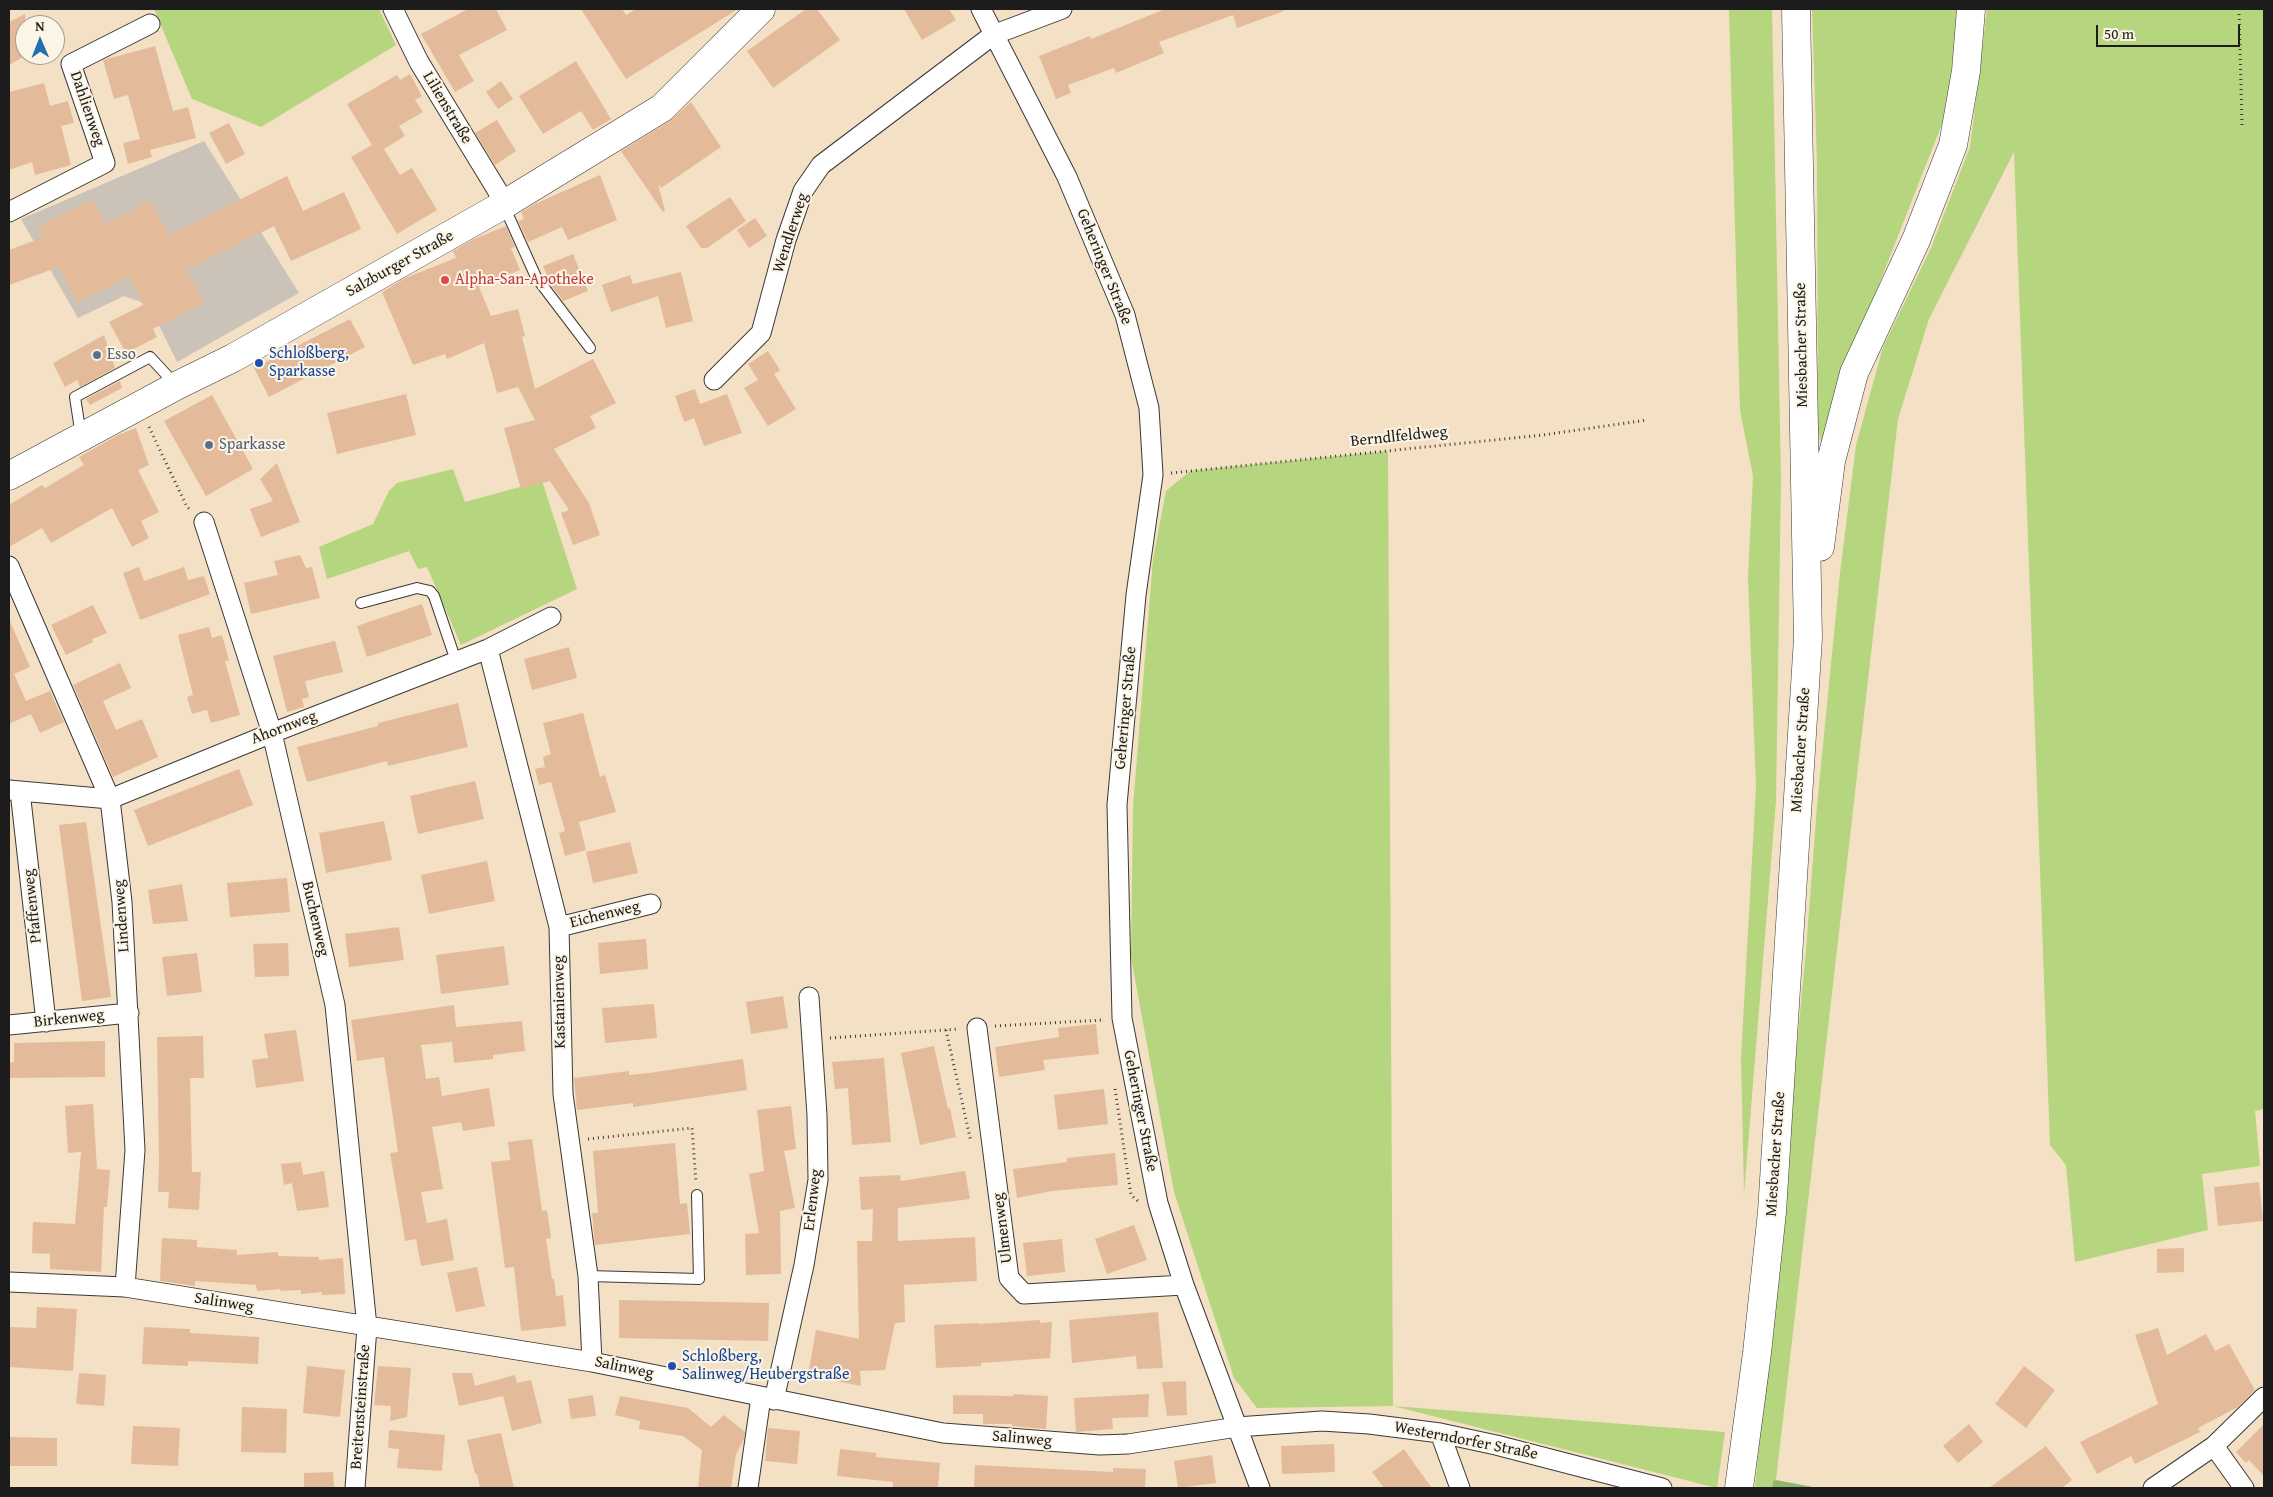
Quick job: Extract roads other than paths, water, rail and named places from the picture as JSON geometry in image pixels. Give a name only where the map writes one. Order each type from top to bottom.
[{"type":"main road","name":"Salzburger Straße","points":[[9,476],[138,406],[233,358],[504,205],[662,108],[761,9]]},
{"type":"main road","name":"Miesbacher Straße","points":[[1739,1488],[1772,1212],[1808,638],[1796,9]]},
{"type":"main road","points":[[1808,638],[1831,461],[1854,373],[1916,240],[1953,144],[1966,71],[1971,9]]},
{"type":"street","name":"Lilienstraße","points":[[393,9],[419,62],[497,190],[504,205]]},
{"type":"street","name":"Geheringer Straße","points":[[981,9],[1067,177],[1125,315],[1149,408],[1153,475],[1136,595],[1117,805],[1120,999],[1136,1096],[1158,1203],[1184,1285],[1260,1488]]},
{"type":"street","name":"Wendlerweg","points":[[714,380],[761,333],[794,215],[803,191],[821,165],[993,35],[1062,9]]},
{"type":"street","name":"Dahlienweg","points":[[9,212],[105,163],[71,64],[150,24]]},
{"type":"street","name":"Buchenweg","points":[[204,522],[272,732],[335,1005],[367,1326]]},
{"type":"street","name":"Lindenweg","points":[[9,566],[110,799],[122,902],[135,1150],[125,1287]]},
{"type":"street","name":"Ahornweg","points":[[15,791],[110,799],[272,732],[488,649],[551,617]]},
{"type":"street","name":"Kastanienweg","points":[[488,649],[558,926],[562,1094],[588,1276],[592,1362]]},
{"type":"street","name":"Pfaffenweg","points":[[15,791],[46,1022]]},
{"type":"street","name":"Eichenweg","points":[[558,926],[651,904]]},
{"type":"street","name":"Erlenweg","points":[[748,1488],[768,1398],[804,1265],[818,1180],[817,1115],[808,997]]},
{"type":"street","name":"Birkenweg","points":[[9,1025],[128,1013]]},
{"type":"street","name":"Ulmenweg","points":[[977,1028],[1009,1278],[1024,1294],[1184,1285]]},
{"type":"street","name":"Salinweg","points":[[9,1282],[125,1287],[592,1362],[943,1433],[1068,1443],[1128,1444],[1237,1427]]},
{"type":"street","name":"Breitensteinstraße","points":[[355,1488],[367,1326]]},
{"type":"street","points":[[2153,1488],[2214,1446],[2264,1397]]},
{"type":"street","name":"Westerndorfer Straße","points":[[1237,1427],[1322,1422],[1369,1424],[1440,1433],[1551,1458],[1662,1488]]},
{"type":"street","points":[[1440,1433],[1460,1488]]},
{"type":"street","points":[[2214,1446],[2244,1488]]},
{"type":"lane","points":[[504,205],[536,277],[590,348]]},
{"type":"lane","points":[[81,437],[75,397],[125,370],[150,357],[176,386]]},
{"type":"lane","points":[[361,604],[417,588],[430,591],[434,596],[456,661]]},
{"type":"lane","points":[[588,1276],[699,1279],[697,1196]]},
{"type":"place","name":"Alpha-San-Apotheke","points":[[445,280]]},
{"type":"place","name":"Esso","points":[[97,355]]},
{"type":"place","name":"Schloßberg, Sparkasse","points":[[259,363]]},
{"type":"place","name":"Sparkasse","points":[[209,445]]},
{"type":"place","name":"Schloßberg, Salinweg/Heubergstraße","points":[[672,1366]]}]
